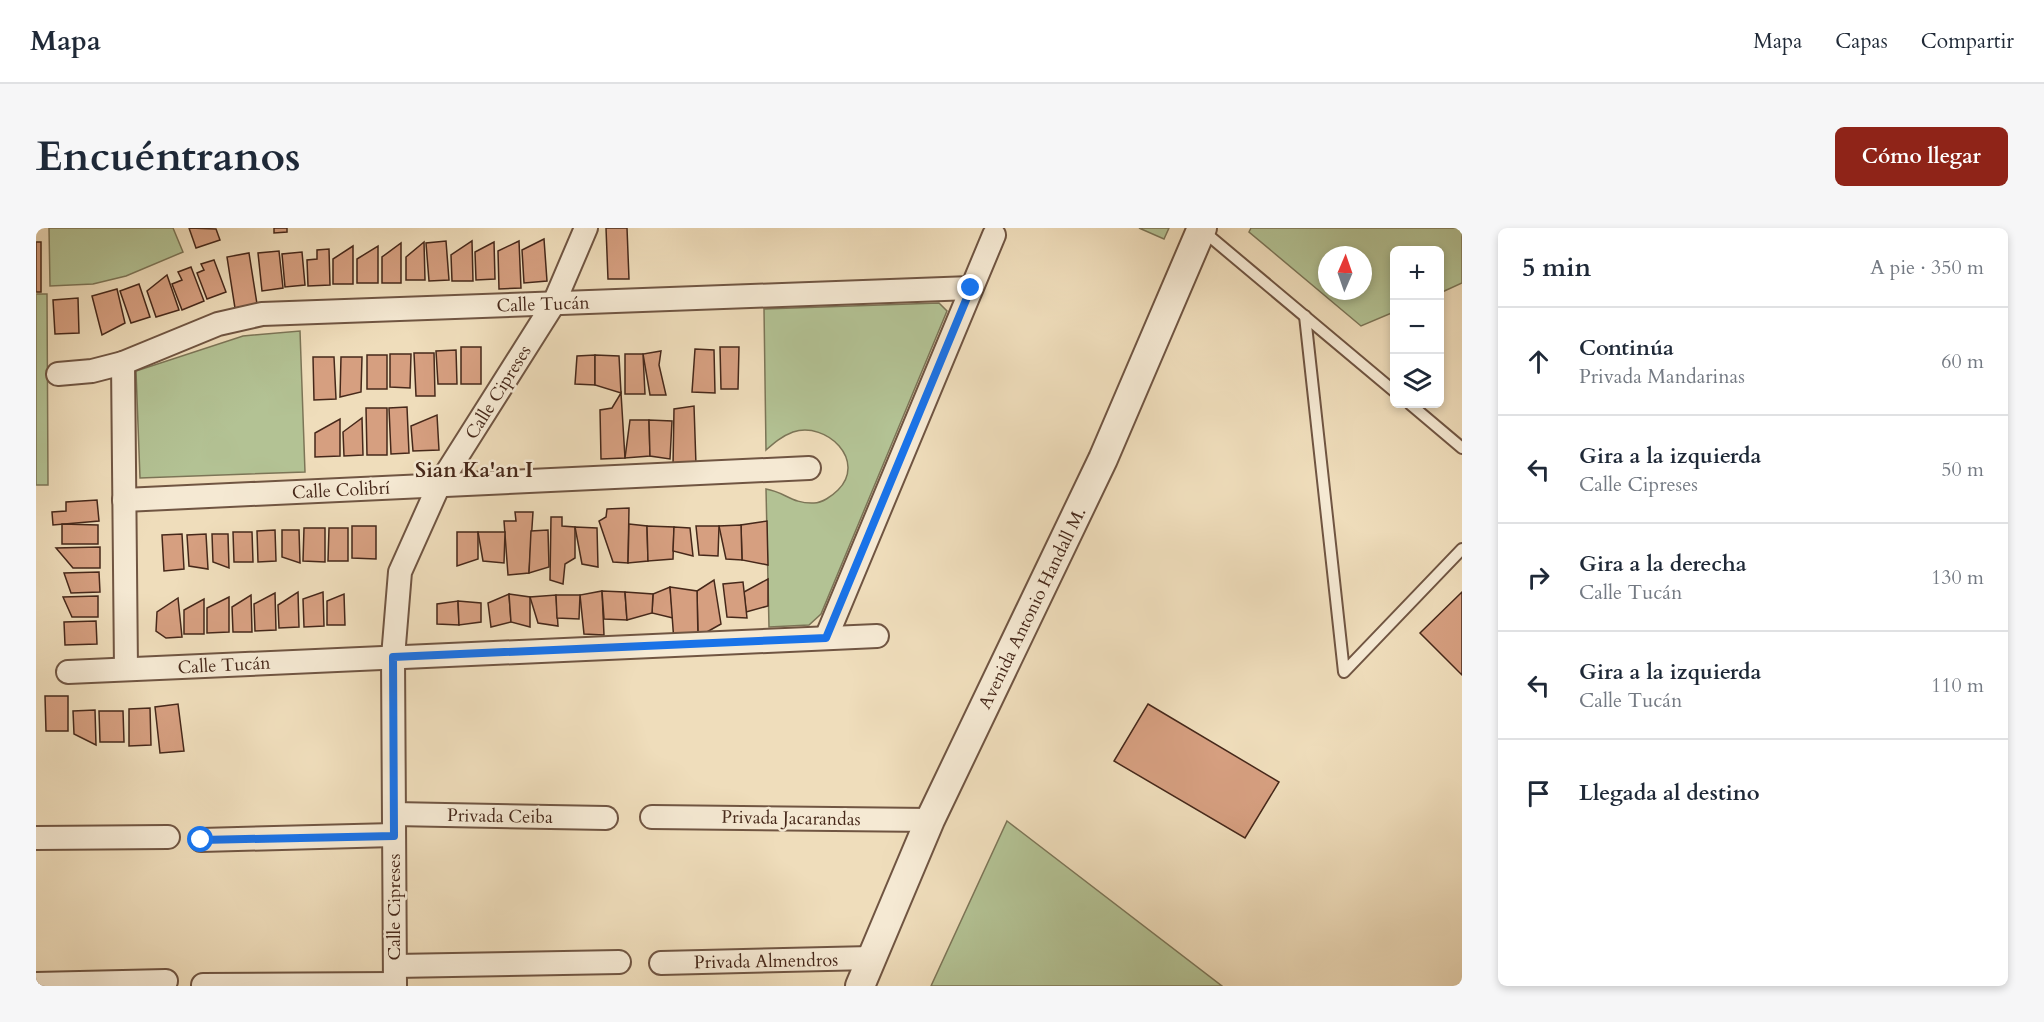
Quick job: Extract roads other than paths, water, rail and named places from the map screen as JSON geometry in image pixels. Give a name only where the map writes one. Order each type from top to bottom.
[{"type":"street","name":"Calle Cipreses","points":[[395,979],[393,657],[400,572],[439,485],[554,303],[586,228]]},
{"type":"street","name":"Avenida Antonio Handall M.","points":[[860,986],[930,820],[1103,459],[1202,229]]},
{"type":"street","points":[[826,638],[994,235]]},
{"type":"street","name":"Calle Tucán","points":[[58,374],[93,370],[123,363],[218,324],[262,314],[971,288]]},
{"type":"street","points":[[123,363],[126,669]]},
{"type":"street","name":"Calle Colibrí","points":[[124,500],[809,468]]},
{"type":"street","name":"Calle Tucán","points":[[68,672],[877,636]]},
{"type":"street","name":"Privada Jacarandas","points":[[652,817],[930,820]]},
{"type":"street","name":"Privada Ceiba","points":[[201,840],[394,825],[606,818]]},
{"type":"street","points":[[36,838],[168,837]]},
{"type":"street","name":"Privada Almendros","points":[[661,963],[871,958]]},
{"type":"street","points":[[204,985],[395,979],[619,962]]},
{"type":"street","points":[[36,984],[166,981]]},
{"type":"lane","points":[[1202,229],[1390,387]]},
{"type":"lane","points":[[1305,316],[1344,672],[1462,549]]},
{"type":"lane","points":[[1415,408],[1462,447]]},
{"type":"district","name":"Sian Ka'an I","points":[[474,470]]}]
